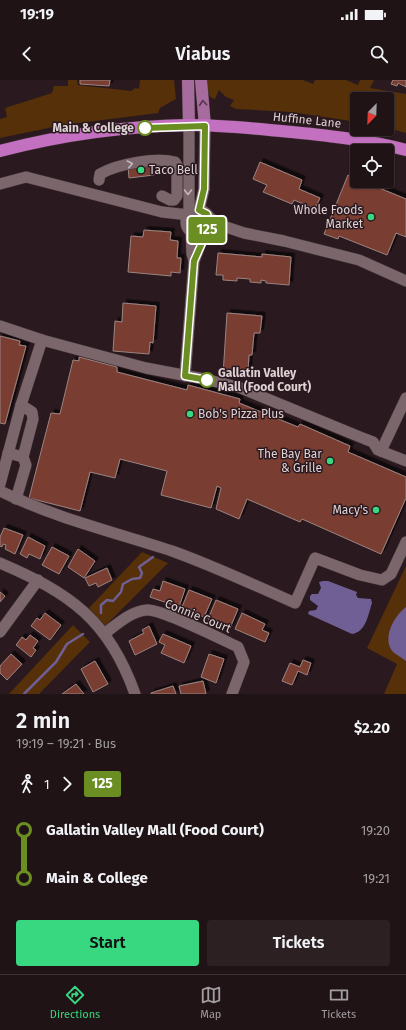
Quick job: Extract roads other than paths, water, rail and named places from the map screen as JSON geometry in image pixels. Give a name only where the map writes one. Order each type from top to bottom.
[{"type":"highway","name":"Huffine Lane","points":[[0,151],[84,134],[189,125],[232,126],[335,136],[370,141],[406,150]]},
{"type":"main road","points":[[188,80],[189,125]]},
{"type":"main road","points":[[201,80],[205,126]]},
{"type":"street","points":[[189,125],[189,215],[186,222],[190,230],[194,261]]},
{"type":"street","points":[[199,210],[204,189],[205,126]]},
{"type":"street","points":[[99,180],[100,174],[107,169],[120,167],[128,163],[154,160],[175,162],[177,165],[177,196],[174,200],[170,200],[162,196]]},
{"type":"street","points":[[0,184],[26,177],[162,212],[189,215],[199,210],[205,212],[220,225],[244,233],[284,241],[359,260],[406,282]]},
{"type":"street","points":[[162,212],[184,224],[190,230],[198,234],[206,231],[234,234],[244,233]]},
{"type":"street","points":[[185,376],[194,261],[206,231],[210,225],[209,217]]},
{"type":"street","points":[[0,326],[42,340],[146,368],[238,387],[369,440],[373,442],[378,450],[406,461]]},
{"type":"street","points":[[0,484],[21,405],[42,340]]},
{"type":"street","points":[[381,451],[406,398]]},
{"type":"street","points":[[16,499],[26,465],[23,457],[33,419],[32,412],[21,405]]},
{"type":"street","points":[[8,453],[23,457]]},
{"type":"street","points":[[0,492],[55,515],[173,552],[234,576],[295,603],[315,558],[360,575],[382,580],[391,574],[406,542]]},
{"type":"street","points":[[0,563],[38,580],[61,593],[76,604],[104,634],[126,667],[135,694]]},
{"type":"street","points":[[0,632],[38,580]]},
{"type":"street","name":"Connie Court","points":[[104,634],[135,613],[148,610],[167,616],[238,647],[244,662],[232,694]]},
{"type":"waterway","points":[[101,613],[101,605],[107,600],[113,601],[121,592],[123,584],[132,579],[140,578],[142,573],[139,567],[153,557]]},
{"type":"waterway","points":[[24,694],[56,662],[67,644],[83,634]]},
{"type":"place","name":"Main & College","points":[[145,128]]},
{"type":"place","name":"Taco Bell","points":[[141,170]]},
{"type":"place","name":"Whole Foods Market","points":[[371,217]]},
{"type":"place","name":"Gallatin Valley Mall (Food Court)","points":[[207,380]]},
{"type":"place","name":"Bob's Pizza Plus","points":[[190,414]]},
{"type":"place","name":"The Bay Bar & Grille","points":[[330,461]]},
{"type":"place","name":"Macy's","points":[[376,510]]}]
